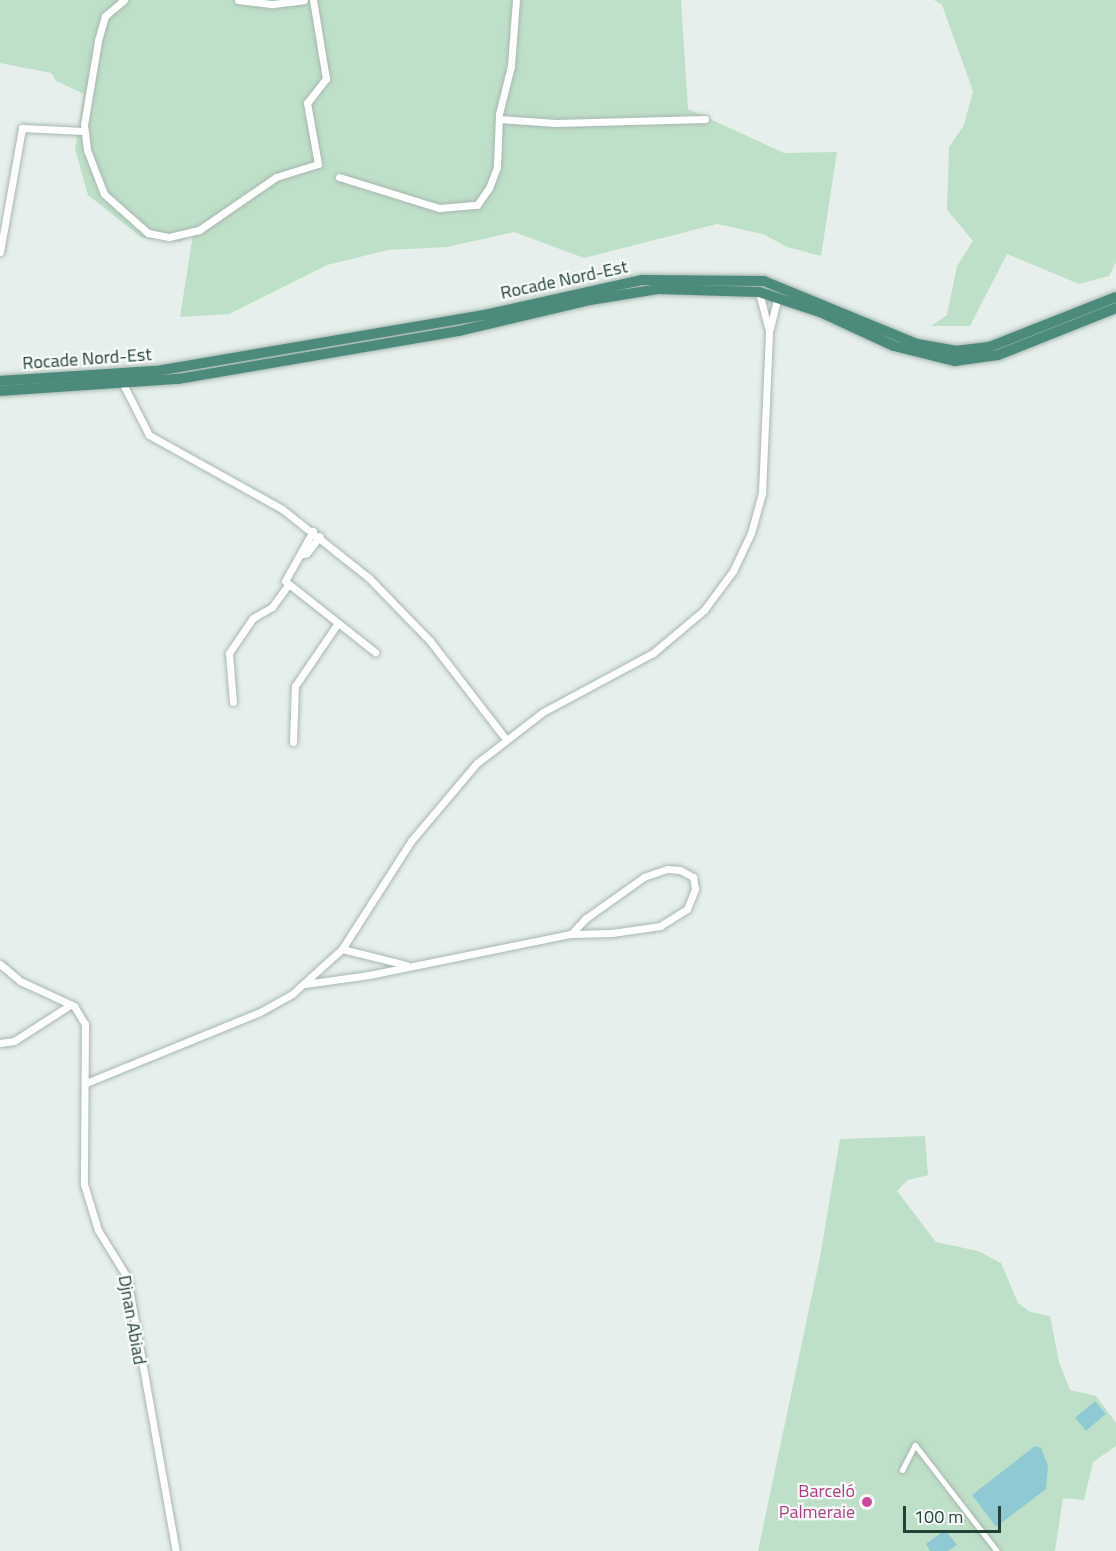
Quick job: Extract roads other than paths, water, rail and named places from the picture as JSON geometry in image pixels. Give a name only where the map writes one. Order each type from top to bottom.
[{"type":"highway","name":"Rocade Nord-Est","points":[[0,381],[156,371],[485,315],[642,280],[765,281],[917,344],[955,351],[989,347],[1116,297]]},
{"type":"highway","name":"Rocade Nord-Est","points":[[0,391],[178,379],[459,331],[590,300],[659,289],[759,292],[778,297],[894,346],[955,361],[998,355],[1116,308]]},
{"type":"street","points":[[124,0],[113,6],[102,25],[83,131],[91,167],[104,194],[156,236],[184,236],[199,230],[276,177],[314,167],[319,159],[307,103],[326,79],[313,0]]},
{"type":"street","points":[[238,0],[273,4],[304,0]]},
{"type":"street","points":[[339,177],[439,208],[473,207],[493,181],[501,142],[499,119],[511,66],[516,0]]},
{"type":"street","points":[[499,119],[564,123],[705,119]]},
{"type":"street","points":[[0,252],[22,128],[83,131]]},
{"type":"street","points":[[759,292],[769,330]]},
{"type":"street","points":[[86,1083],[260,1012],[305,984],[342,949],[442,800],[505,738],[543,712],[653,652],[694,621],[721,590],[751,533],[762,493],[769,330],[778,297]]},
{"type":"street","points":[[122,382],[149,435],[252,490],[313,531],[413,622],[505,738]]},
{"type":"street","points":[[313,531],[285,577],[288,585],[375,652]]},
{"type":"street","points":[[300,555],[307,553],[320,537]]},
{"type":"street","points":[[233,702],[229,653],[253,618],[272,607],[288,585]]},
{"type":"street","points":[[293,742],[295,686],[338,623]]},
{"type":"street","points":[[305,984],[571,934],[634,931],[671,922],[692,903],[693,877],[680,870],[649,875],[617,894],[571,934]]},
{"type":"street","points":[[342,949],[409,966]]},
{"type":"street","points":[[0,964],[20,981],[70,1005]]},
{"type":"street","points":[[0,1042],[14,1041],[70,1005]]},
{"type":"street","name":"Djnan Abiad","points":[[70,1005],[85,1024],[84,1184],[98,1230],[127,1277],[140,1367],[176,1551]]},
{"type":"street","points":[[902,1470],[915,1445],[997,1551]]},
{"type":"water","points":[[1095,1401],[1106,1414],[1086,1431],[1075,1418]]},
{"type":"water","points":[[1035,1446],[1041,1448],[1048,1466],[1046,1489],[996,1527],[972,1495]]},
{"type":"water","points":[[945,1530],[957,1545],[948,1551],[930,1551],[926,1544]]},
{"type":"place","name":"Barceló Palmeraie","points":[[867,1502]]}]
